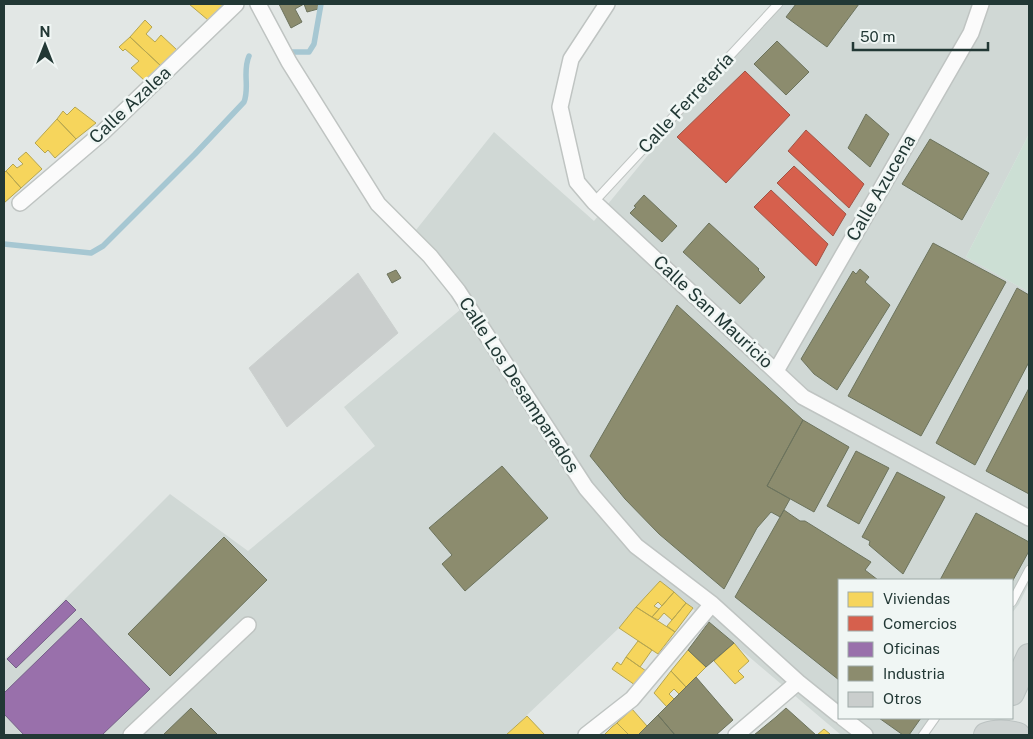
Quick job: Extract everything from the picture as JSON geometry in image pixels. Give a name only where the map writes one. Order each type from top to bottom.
[{"type":"main road","points":[[1013,691],[1029,656]]},
{"type":"main road","points":[[993,729],[1018,735]]},
{"type":"street","name":"Calle Azalea","points":[[20,204],[102,133],[236,4]]},
{"type":"street","name":"Calle Los Desamparados","points":[[258,4],[289,62],[378,204],[430,256],[458,291],[586,488],[636,546],[712,604],[798,682],[838,714]]},
{"type":"street","name":"Calle San Mauricio","points":[[607,4],[571,59],[560,107],[577,182],[594,202],[803,397],[1029,518]]},
{"type":"street","name":"Calle Azucena","points":[[776,371],[971,33],[981,4]]},
{"type":"street","points":[[586,735],[632,699],[712,604]]},
{"type":"street","points":[[131,735],[248,625]]},
{"type":"street","points":[[736,735],[798,682]]},
{"type":"street","points":[[844,719],[865,735]]},
{"type":"lane","name":"Calle Ferretería","points":[[594,202],[778,4]]},
{"type":"lane","points":[[1013,600],[1029,570]]},
{"type":"lane","points":[[923,735],[934,719]]},
{"type":"shaded area","points":[[772,4],[1029,4],[1029,134],[966,257],[1029,292],[1029,583],[1013,612],[1013,579],[838,579],[838,719],[930,719],[918,735],[841,735],[660,581],[619,628],[506,735],[4,735],[4,660],[170,494],[248,551],[375,446],[344,407],[473,299],[416,230],[494,132],[594,221]]},
{"type":"green space","points":[[1029,134],[1029,292],[966,257]]},
{"type":"building: Viviendas","points":[[189,4],[225,4],[208,20]]},
{"type":"building: Viviendas","points":[[145,20],[152,27],[146,34],[155,42],[161,35],[177,50],[161,66],[130,37]]},
{"type":"building: Viviendas","points":[[130,37],[161,66],[145,81],[131,68],[139,61],[125,49],[123,51],[119,47]]},
{"type":"building: Viviendas","points":[[75,107],[96,123],[76,139],[57,119],[63,111],[67,115]]},
{"type":"building: Viviendas","points":[[57,119],[76,139],[55,158],[48,150],[45,153],[35,143]]},
{"type":"building: Viviendas","points":[[26,152],[42,169],[21,188],[6,171],[13,164],[17,168],[23,164],[18,159]]},
{"type":"building: Viviendas","points":[[6,171],[21,188],[4,203],[4,173]]},
{"type":"building: Viviendas","points":[[660,581],[674,592],[662,606],[658,602],[654,606],[659,609],[652,617],[636,607]]},
{"type":"building: Viviendas","points":[[674,592],[686,603],[672,620],[664,613],[658,620],[652,617]]},
{"type":"building: Viviendas","points":[[686,603],[693,608],[675,632],[667,626]]},
{"type":"building: Viviendas","points":[[636,607],[675,632],[658,654],[619,628]]},
{"type":"building: Viviendas","points":[[638,641],[652,650],[640,667],[626,657]]},
{"type":"building: Viviendas","points":[[734,643],[749,661],[738,671],[744,677],[735,684],[714,661]]},
{"type":"building: Viviendas","points":[[688,650],[706,667],[686,687],[671,671]]},
{"type":"building: Viviendas","points":[[626,657],[646,671],[635,685],[612,669],[617,662],[621,665]]},
{"type":"building: Viviendas","points":[[671,671],[686,687],[679,694],[674,689],[669,694],[674,699],[667,707],[654,693]]},
{"type":"building: Viviendas","points":[[632,709],[647,726],[638,735],[629,735],[617,723]]},
{"type":"building: Viviendas","points":[[527,716],[545,735],[506,735]]},
{"type":"building: Viviendas","points":[[617,723],[629,735],[604,735],[612,727]]},
{"type":"building: Viviendas","points":[[824,729],[831,735],[817,735]]},
{"type":"building: Comercios","points":[[745,71],[790,115],[726,183],[677,137]]},
{"type":"building: Comercios","points":[[806,130],[864,184],[849,208],[788,151]]},
{"type":"building: Comercios","points":[[794,166],[846,214],[833,236],[777,183]]},
{"type":"building: Comercios","points":[[771,190],[828,244],[816,266],[754,207]]},
{"type":"building: Oficinas","points":[[66,600],[76,610],[16,668],[7,659]]},
{"type":"building: Oficinas","points":[[81,618],[150,689],[102,735],[24,735],[4,714],[4,693]]},
{"type":"building: Industria","points":[[279,4],[304,4],[295,9],[302,22],[291,28]]},
{"type":"building: Industria","points":[[304,4],[319,4],[318,9],[307,12]]},
{"type":"building: Industria","points":[[796,4],[859,4],[827,47],[786,17]]},
{"type":"building: Industria","points":[[777,41],[809,72],[786,95],[754,64]]},
{"type":"building: Industria","points":[[866,114],[889,134],[870,167],[848,148]]},
{"type":"building: Industria","points":[[930,139],[989,173],[962,220],[902,184]]},
{"type":"building: Industria","points":[[644,195],[677,226],[662,242],[630,213]]},
{"type":"building: Industria","points":[[709,223],[759,269],[765,277],[740,304],[683,252]]},
{"type":"building: Industria","points":[[933,243],[1006,282],[921,436],[848,396]]},
{"type":"building: Industria","points":[[860,269],[869,277],[865,282],[890,305],[837,390],[814,374],[801,359],[853,271],[856,274]]},
{"type":"building: Industria","points":[[396,270],[401,278],[392,283],[387,274]]},
{"type":"building: Industria","points":[[1017,288],[1029,295],[1029,362],[975,465],[936,443]]},
{"type":"building: Industria","points":[[677,305],[803,420],[767,486],[790,499],[780,517],[771,512],[757,528],[724,589],[659,534],[625,499],[590,456]]},
{"type":"building: Industria","points":[[1029,388],[1029,494],[986,471]]},
{"type":"building: Industria","points":[[803,420],[849,447],[814,512],[767,486]]},
{"type":"building: Industria","points":[[856,451],[889,468],[859,524],[827,506]]},
{"type":"building: Industria","points":[[502,466],[548,518],[465,591],[442,564],[452,555],[429,528]]},
{"type":"building: Industria","points":[[897,472],[945,497],[903,574],[869,545],[870,541],[862,537]]},
{"type":"building: Industria","points":[[784,510],[871,562],[865,570],[877,579],[838,579],[838,679],[735,597]]},
{"type":"building: Industria","points":[[976,513],[1029,542],[1029,551],[1013,580],[941,579]]},
{"type":"building: Industria","points":[[224,537],[267,580],[170,676],[128,634]]},
{"type":"building: Industria","points":[[709,622],[734,643],[706,667],[688,650]]},
{"type":"building: Industria","points":[[696,677],[733,720],[716,735],[675,735],[658,715]]},
{"type":"building: Industria","points":[[191,708],[218,735],[163,735]]},
{"type":"building: Industria","points":[[786,708],[816,735],[754,735],[776,717]]},
{"type":"building: Industria","points":[[658,715],[675,735],[638,735]]},
{"type":"building: Industria","points":[[880,719],[920,719],[909,735],[903,735]]},
{"type":"building: Otros","points":[[358,273],[398,333],[287,427],[249,368]]},
{"type":"waterway","points":[[289,52],[309,52],[314,44],[321,4]]},
{"type":"waterway","points":[[4,244],[91,253],[103,246],[244,102],[246,96],[246,68],[249,56]]}]
